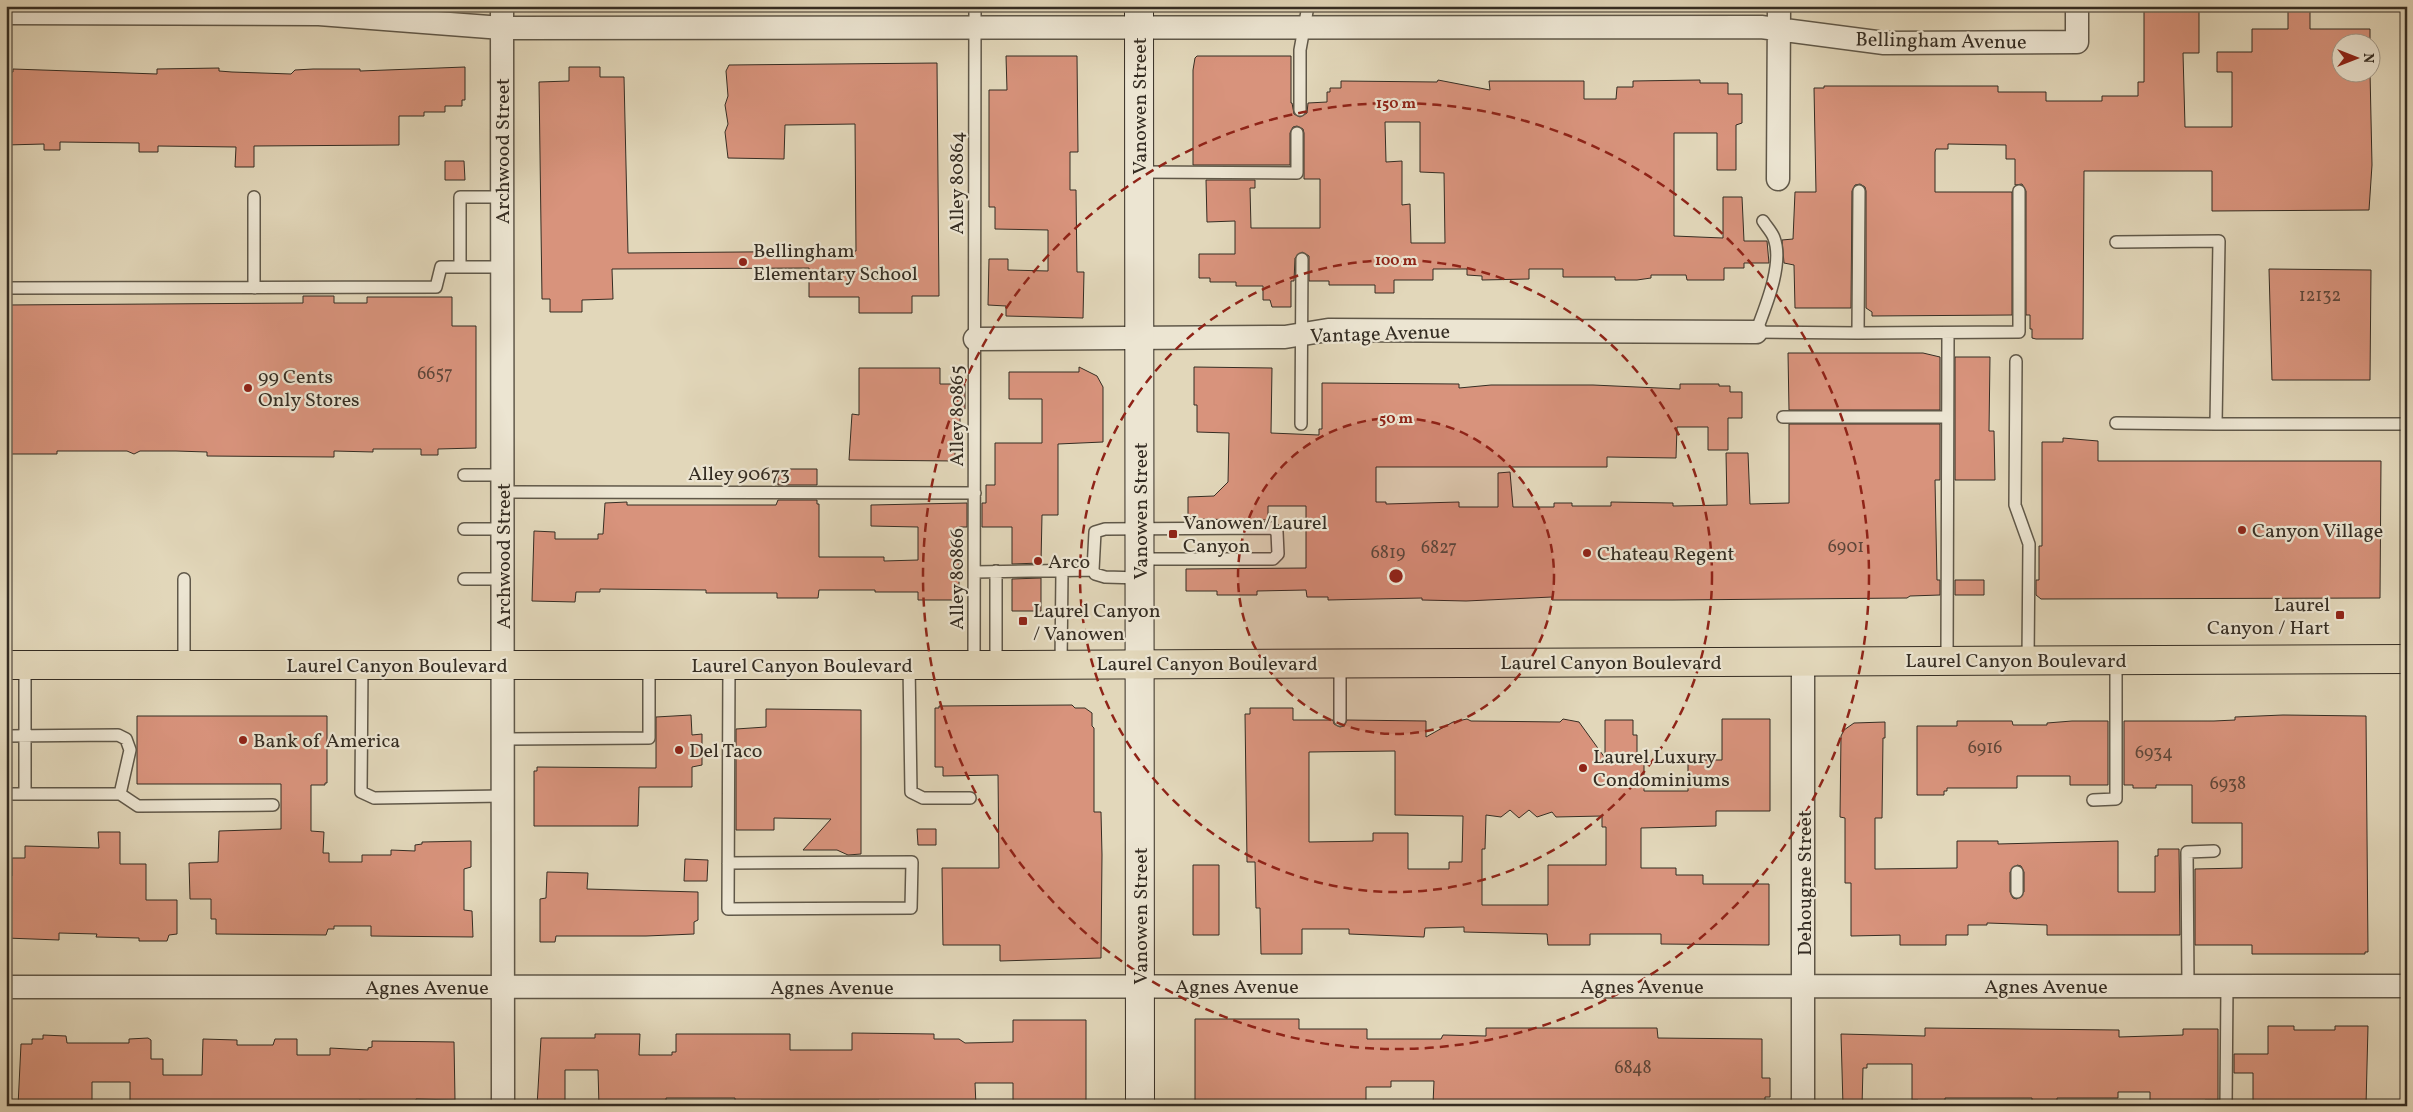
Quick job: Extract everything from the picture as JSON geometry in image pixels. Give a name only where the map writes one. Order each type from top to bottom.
[{"type":"main road","name":"Vanowen Street","points":[[1139,16],[1140,1106]]},
{"type":"main road","name":"Laurel Canyon Boulevard","points":[[16,665],[985,665],[2407,659]]},
{"type":"street","points":[[1778,179],[1779,6]]},
{"type":"street","name":"Bellingham Avenue","points":[[6,13],[319,14],[502,17],[1306,16],[1761,27],[1884,43],[2077,42],[2077,6]]},
{"type":"street","name":"Archwood Street","points":[[502,17],[503,1106]]},
{"type":"street","name":"Vantage Avenue","points":[[975,340],[1285,338],[1338,330],[1756,332]]},
{"type":"street","name":"Dehougne Street","points":[[1803,661],[1804,1106]]},
{"type":"street","name":"Agnes Avenue","points":[[6,987],[2407,986]]},
{"type":"lane","points":[[1300,110],[1300,50],[1306,16]]},
{"type":"lane","name":"Alley 80864","points":[[975,17],[975,340]]},
{"type":"lane","points":[[1139,172],[1296,173],[1296,133]]},
{"type":"lane","points":[[1858,333],[1859,191]]},
{"type":"lane","points":[[1763,221],[1774,238],[1776,260],[1772,286],[1756,332],[2019,332],[2019,191]]},
{"type":"lane","points":[[254,197],[254,288]]},
{"type":"lane","points":[[460,267],[460,197],[503,197]]},
{"type":"lane","points":[[2116,242],[2219,241],[2216,424]]},
{"type":"lane","points":[[1301,424],[1302,259]]},
{"type":"lane","points":[[6,288],[436,287],[440,267],[502,267]]},
{"type":"lane","points":[[1947,660],[1948,333]]},
{"type":"lane","name":"Alley 80865","points":[[975,340],[975,493]]},
{"type":"lane","points":[[2016,361],[2015,505],[2029,544],[2028,660]]},
{"type":"lane","points":[[1783,417],[1947,417]]},
{"type":"lane","points":[[2116,423],[2407,424]]},
{"type":"lane","name":"Alley 90673","points":[[464,475],[503,483],[975,493]]},
{"type":"lane","name":"Alley 80866","points":[[975,493],[975,572],[985,665]]},
{"type":"lane","points":[[1140,528],[1272,528],[1277,532],[1278,554],[1273,559],[1140,569],[1098,576],[1093,570],[1094,532],[1105,529],[1140,528]]},
{"type":"lane","points":[[464,529],[503,529]]},
{"type":"lane","points":[[975,572],[1093,570]]},
{"type":"lane","points":[[985,665],[996,571]]},
{"type":"lane","points":[[1060,664],[1062,571]]},
{"type":"lane","points":[[184,579],[184,666]]},
{"type":"lane","points":[[464,579],[503,579]]},
{"type":"lane","points":[[2093,800],[2116,799],[2116,660]]},
{"type":"lane","points":[[1340,663],[1340,720]]},
{"type":"lane","points":[[728,863],[912,862],[911,908],[728,909],[728,863],[729,664]]},
{"type":"lane","points":[[16,665],[24,736],[25,794]]},
{"type":"lane","points":[[362,665],[361,792],[374,798],[503,796]]},
{"type":"lane","points":[[503,739],[649,738],[649,665]]},
{"type":"lane","points":[[909,665],[911,792],[923,798],[970,798]]},
{"type":"lane","points":[[6,736],[118,735],[126,739],[130,750],[120,794]]},
{"type":"lane","points":[[6,794],[120,794],[138,806],[273,805]]},
{"type":"lane","points":[[2188,986],[2187,852],[2214,851]]},
{"type":"lane","points":[[2017,872],[2017,892]]},
{"type":"lane","points":[[2226,1106],[2227,986]]},
{"type":"building","points":[[2144,6],[2199,6],[2199,53],[2183,53],[2185,127],[2232,127],[2232,72],[2217,72],[2217,52],[2252,52],[2252,29],[2288,29],[2288,6],[2310,6],[2310,29],[2370,29],[2370,32],[2330,32],[2330,82],[2370,82],[2372,165],[2369,210],[2212,211],[2212,171],[2084,171],[2083,339],[2036,339],[2032,338],[2030,315],[2026,315],[2026,191],[2022,184],[2015,185],[2015,159],[2006,159],[2006,145],[1948,144],[1948,149],[1936,149],[1935,152],[1935,192],[2012,192],[2012,315],[1872,316],[1872,312],[1866,308],[1866,191],[1865,187],[1860,184],[1855,185],[1852,191],[1851,308],[1795,308],[1794,265],[1784,263],[1782,240],[1793,239],[1795,192],[1816,192],[1814,88],[1824,88],[1824,86],[1998,86],[1998,92],[2046,92],[2046,101],[2102,101],[2102,96],[2138,96],[2138,82],[2144,82]]},
{"type":"building","points":[[1006,56],[1077,56],[1078,152],[1070,152],[1070,190],[1076,190],[1077,272],[1084,272],[1083,318],[1006,316],[1006,306],[988,305],[989,259],[1008,259],[1008,270],[1048,271],[1048,230],[995,229],[995,207],[989,207],[989,90],[1007,90]]},
{"type":"building","points":[[1197,56],[1291,56],[1291,103],[1294,114],[1300,117],[1307,113],[1308,103],[1327,102],[1327,92],[1330,92],[1330,88],[1341,88],[1341,81],[1437,82],[1438,80],[1490,90],[1489,81],[1584,81],[1584,99],[1616,99],[1617,87],[1633,87],[1633,81],[1700,80],[1700,83],[1728,83],[1728,94],[1742,94],[1742,123],[1736,125],[1736,170],[1717,170],[1717,133],[1674,133],[1674,236],[1723,238],[1723,197],[1742,197],[1744,241],[1767,241],[1769,263],[1744,263],[1744,268],[1724,268],[1724,280],[1687,280],[1686,275],[1651,275],[1651,278],[1637,280],[1615,280],[1615,277],[1563,277],[1563,269],[1529,269],[1529,279],[1482,280],[1482,276],[1467,275],[1467,269],[1433,269],[1433,280],[1394,280],[1394,293],[1375,293],[1375,285],[1329,285],[1329,281],[1309,281],[1309,256],[1302,252],[1295,258],[1294,281],[1291,281],[1291,307],[1272,307],[1270,300],[1263,300],[1263,286],[1236,286],[1236,282],[1210,282],[1210,278],[1199,278],[1199,254],[1235,254],[1235,221],[1207,222],[1206,180],[1255,180],[1255,188],[1250,188],[1251,228],[1320,228],[1320,179],[1304,179],[1304,133],[1303,129],[1297,126],[1293,127],[1290,133],[1290,165],[1193,165],[1193,70]],"holes":[[[1385,122],[1420,122],[1420,172],[1444,173],[1445,243],[1411,243],[1410,204],[1402,205],[1402,161],[1386,162]]]},
{"type":"building","points":[[937,63],[939,296],[912,296],[912,313],[859,313],[859,297],[809,297],[809,268],[612,269],[613,299],[582,300],[582,312],[550,312],[550,299],[542,299],[539,82],[569,81],[569,67],[600,67],[600,77],[624,77],[628,253],[856,251],[855,124],[785,125],[784,159],[728,158],[725,132],[728,124],[725,105],[728,96],[726,71],[729,65]]},
{"type":"building","points":[[465,67],[465,100],[462,100],[462,106],[445,106],[445,112],[424,112],[424,116],[399,116],[399,145],[254,146],[254,167],[235,167],[236,147],[158,146],[158,152],[139,152],[139,143],[60,142],[60,150],[44,150],[44,144],[6,145],[6,72],[13,72],[13,69],[157,74],[157,69],[219,68],[219,71],[291,74],[295,70],[313,69],[360,69],[360,71]]},
{"type":"building","points":[[445,161],[464,161],[465,180],[445,180]]},
{"type":"building","points":[[2269,269],[2371,270],[2370,380],[2272,380]]},
{"type":"building","points":[[303,296],[334,296],[334,303],[367,303],[367,297],[452,297],[452,326],[476,326],[476,448],[438,449],[438,455],[421,455],[421,449],[373,449],[373,452],[334,451],[334,457],[207,456],[207,452],[176,451],[140,451],[134,454],[127,451],[57,451],[57,454],[6,454],[6,305],[303,303]]},
{"type":"building","points":[[1788,353],[1923,353],[1940,357],[1940,410],[1789,410]]},
{"type":"building","points":[[1955,357],[1990,357],[1989,431],[1994,431],[1995,480],[1955,480]]},
{"type":"building","points":[[1079,367],[1097,376],[1103,387],[1103,442],[1058,444],[1058,515],[1042,515],[1041,563],[1012,564],[1012,527],[982,527],[982,503],[986,503],[986,485],[995,485],[995,443],[1042,443],[1042,399],[1009,399],[1009,372],[1079,372]]},
{"type":"building","points":[[1194,367],[1272,368],[1271,433],[1319,435],[1319,429],[1322,429],[1322,383],[1459,384],[1459,388],[1491,385],[1593,385],[1680,389],[1680,384],[1719,384],[1719,386],[1730,386],[1730,392],[1742,392],[1742,418],[1728,418],[1728,450],[1708,450],[1708,427],[1677,427],[1676,458],[1607,457],[1607,467],[1376,467],[1376,502],[1386,502],[1386,504],[1459,502],[1459,507],[1498,507],[1498,473],[1510,472],[1513,507],[1554,507],[1554,503],[1572,503],[1572,506],[1611,506],[1611,502],[1673,503],[1673,506],[1727,505],[1726,453],[1748,453],[1750,504],[1789,503],[1789,424],[1940,424],[1940,480],[1935,480],[1937,580],[1940,580],[1940,595],[1910,596],[1907,598],[1673,600],[1552,600],[1552,597],[1466,601],[1422,600],[1422,598],[1328,600],[1328,597],[1307,597],[1306,590],[1257,591],[1257,595],[1217,595],[1217,591],[1186,591],[1186,569],[1306,568],[1306,506],[1268,506],[1268,520],[1188,519],[1188,497],[1214,496],[1228,482],[1229,433],[1197,432],[1197,405],[1194,405]]},
{"type":"building","points":[[859,368],[940,368],[940,384],[965,384],[965,409],[960,409],[960,450],[955,450],[955,461],[849,460],[852,414],[859,415]]},
{"type":"building","name":"Canyon Village","points":[[2063,438],[2098,441],[2098,461],[2381,461],[2380,598],[2041,599],[2036,595],[2036,580],[2039,580],[2039,546],[2042,546],[2042,442],[2063,442]]},
{"type":"building","points":[[778,469],[817,469],[817,485],[778,485]]},
{"type":"building","points":[[778,500],[817,500],[817,504],[819,504],[819,557],[884,557],[884,561],[918,560],[918,527],[871,526],[871,505],[967,503],[967,527],[959,527],[959,600],[918,600],[918,592],[875,592],[875,590],[819,590],[818,598],[777,598],[777,593],[706,593],[706,590],[600,589],[600,592],[576,592],[575,602],[532,601],[534,531],[555,532],[555,539],[598,539],[598,534],[603,534],[605,503],[627,502],[627,505],[776,505]]},
{"type":"building","points":[[1041,578],[1041,611],[1012,611],[1012,579]]},
{"type":"building","points":[[1955,580],[1984,580],[1984,595],[1955,595]]},
{"type":"building","points":[[1072,705],[1075,708],[1085,708],[1092,713],[1092,726],[1094,728],[1094,812],[1101,812],[1101,958],[1000,961],[1000,945],[943,945],[942,868],[999,868],[998,775],[943,776],[943,767],[935,767],[935,708],[939,708],[939,706]]},
{"type":"building","points":[[1250,708],[1293,708],[1293,720],[1333,720],[1334,724],[1340,727],[1344,726],[1347,720],[1426,721],[1426,737],[1453,722],[1467,719],[1471,721],[1560,722],[1563,719],[1579,722],[1605,758],[1605,720],[1633,720],[1633,735],[1637,735],[1637,757],[1644,757],[1644,791],[1688,791],[1688,760],[1722,760],[1722,719],[1770,719],[1770,811],[1716,811],[1716,826],[1641,828],[1641,868],[1676,868],[1676,875],[1703,875],[1703,884],[1769,884],[1769,945],[1661,944],[1661,934],[1590,934],[1590,945],[1548,945],[1547,934],[1464,932],[1464,927],[1425,928],[1424,937],[1349,934],[1349,929],[1302,929],[1302,954],[1261,954],[1260,908],[1256,908],[1255,862],[1247,862],[1245,714],[1250,714]],"holes":[[[1395,751],[1395,815],[1463,816],[1462,862],[1449,862],[1449,869],[1408,869],[1408,833],[1373,833],[1373,841],[1309,842],[1309,752]],[[1510,810],[1519,818],[1529,810],[1537,817],[1552,812],[1556,817],[1602,816],[1602,827],[1606,827],[1606,865],[1548,865],[1548,905],[1482,905],[1482,849],[1485,849],[1486,815],[1501,817]]]},
{"type":"building","points":[[766,709],[861,710],[861,854],[848,855],[837,850],[803,850],[831,819],[774,818],[774,830],[736,830],[736,729],[766,727]]},
{"type":"building","points":[[691,715],[692,735],[702,734],[702,765],[692,767],[692,787],[639,787],[638,826],[534,826],[534,771],[537,771],[537,767],[656,768],[656,717]]},
{"type":"building","points":[[2283,715],[2366,716],[2368,952],[2365,952],[2365,954],[2252,954],[2252,945],[2195,945],[2195,869],[2242,868],[2242,823],[2192,823],[2192,785],[2156,785],[2156,788],[2133,788],[2133,785],[2124,785],[2124,721],[2214,721],[2235,720],[2235,717]]},
{"type":"building","points":[[137,716],[327,716],[327,783],[325,785],[311,785],[311,831],[324,832],[323,853],[329,853],[329,862],[362,862],[362,855],[391,855],[391,850],[415,851],[415,845],[422,844],[422,842],[471,841],[471,867],[464,869],[464,910],[472,911],[473,937],[371,936],[371,926],[334,926],[334,929],[328,929],[326,935],[216,934],[216,919],[211,919],[211,899],[190,899],[189,863],[218,862],[219,831],[281,829],[281,784],[137,784]]},
{"type":"building","points":[[1957,721],[2012,721],[2013,725],[2047,725],[2047,723],[2072,721],[2108,721],[2108,785],[2070,785],[2070,776],[2017,776],[2017,788],[1947,788],[1947,791],[1944,791],[1944,795],[1917,795],[1917,726],[1957,726]]},
{"type":"building","points":[[1885,722],[1882,818],[1875,818],[1875,869],[1957,868],[1957,841],[1998,841],[1998,844],[2118,841],[2118,892],[2155,892],[2155,856],[2158,856],[2158,849],[2179,849],[2180,935],[2047,935],[2047,925],[1987,923],[1987,925],[1968,925],[1968,935],[1946,935],[1946,945],[1900,945],[1900,935],[1851,936],[1851,883],[1845,883],[1845,818],[1840,817],[1841,736],[1844,730],[1854,723]],"holes":[[[2017,865],[2021,866],[2024,872],[2024,892],[2017,899],[2013,898],[2010,892],[2010,872]]]},
{"type":"building","points":[[917,829],[936,829],[936,845],[918,845]]},
{"type":"building","points":[[98,832],[120,832],[120,864],[146,864],[146,900],[177,900],[177,934],[169,935],[167,941],[139,941],[139,938],[96,937],[97,934],[59,933],[59,940],[6,938],[6,876],[12,876],[12,858],[25,858],[25,846],[99,848]]},
{"type":"building","points":[[685,859],[708,860],[707,881],[684,881]]},
{"type":"building","points":[[1193,865],[1219,865],[1219,935],[1193,935]]},
{"type":"building","points":[[547,872],[588,873],[587,889],[698,892],[698,920],[694,922],[694,934],[556,936],[555,942],[540,942],[540,899],[546,898]]},
{"type":"building","points":[[1195,1019],[1299,1019],[1299,1029],[1367,1029],[1367,1039],[1441,1039],[1443,1035],[1486,1036],[1486,1028],[1657,1028],[1658,1038],[1762,1039],[1762,1078],[1770,1078],[1770,1097],[1765,1097],[1765,1106],[1457,1106],[1433,1104],[1434,1081],[1391,1081],[1391,1087],[1366,1087],[1366,1106],[1195,1106]]},
{"type":"building","points":[[1013,1020],[1086,1020],[1086,1106],[1013,1106],[1013,1083],[975,1083],[976,1106],[940,1106],[940,1101],[761,1100],[757,1103],[735,1103],[735,1098],[666,1098],[666,1106],[599,1106],[598,1070],[565,1070],[565,1106],[537,1106],[541,1038],[595,1038],[595,1034],[640,1034],[639,1055],[672,1055],[672,1052],[676,1052],[676,1034],[790,1034],[790,1050],[852,1050],[852,1033],[934,1034],[934,1039],[959,1039],[965,1043],[1013,1042]]},
{"type":"building","points":[[2268,1026],[2294,1026],[2294,1030],[2335,1030],[2335,1026],[2368,1026],[2366,1106],[2253,1106],[2253,1073],[2234,1073],[2234,1054],[2268,1054]]},
{"type":"building","points":[[1925,1028],[2119,1030],[2119,1037],[2183,1035],[2183,1029],[2218,1029],[2218,1100],[2205,1100],[2205,1105],[2150,1106],[2150,1092],[2118,1092],[2118,1098],[2057,1098],[2057,1106],[2032,1106],[2032,1098],[1945,1098],[1945,1106],[1918,1106],[1918,1100],[1912,1100],[1912,1064],[1867,1064],[1867,1068],[1863,1068],[1862,1106],[1843,1106],[1841,1034],[1925,1036]]},
{"type":"building","points":[[43,1035],[66,1036],[67,1043],[129,1043],[129,1039],[148,1038],[151,1040],[151,1059],[163,1059],[163,1075],[202,1075],[203,1039],[237,1040],[237,1045],[273,1045],[275,1039],[297,1039],[297,1055],[330,1055],[330,1048],[368,1050],[368,1048],[372,1047],[372,1041],[454,1042],[455,1100],[416,1099],[416,1106],[395,1106],[394,1102],[359,1100],[359,1106],[130,1106],[130,1082],[92,1082],[92,1106],[18,1106],[21,1044],[32,1044],[32,1039],[43,1039]]},
{"type":"place","name":"Bellingham Elementary School","points":[[743,262]]},
{"type":"place","name":"99 Cents Only Stores","points":[[248,388]]},
{"type":"place","name":"Canyon Village","points":[[2242,530]]},
{"type":"place","name":"Vanowen/Laurel Canyon","points":[[1173,534]]},
{"type":"place","name":"Chateau Regent","points":[[1587,553]]},
{"type":"place","name":"Arco","points":[[1038,561]]},
{"type":"place","name":"Laurel Canyon / Hart","points":[[2340,615]]},
{"type":"place","name":"Laurel Canyon / Vanowen","points":[[1023,621]]},
{"type":"place","name":"Bank of America","points":[[243,740]]},
{"type":"place","name":"Del Taco","points":[[679,750]]},
{"type":"place","name":"Laurel Luxury Condominiums","points":[[1583,768]]}]
